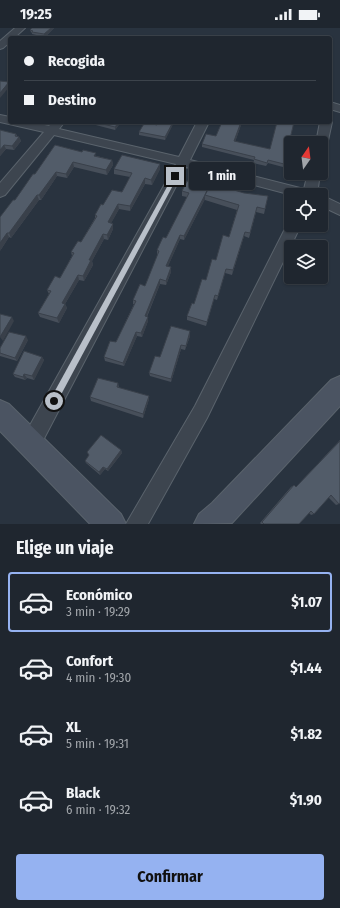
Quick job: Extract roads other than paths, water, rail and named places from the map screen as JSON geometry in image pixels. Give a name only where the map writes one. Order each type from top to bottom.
[{"type":"main road","points":[[221,520],[340,388]]},
{"type":"main road","points":[[0,413],[111,524]]},
{"type":"street","points":[[11,36],[20,28]]},
{"type":"street","points":[[36,124],[56,126],[284,188]]},
{"type":"street","points":[[31,443],[183,162],[201,124]]},
{"type":"street","points":[[323,136],[326,124]]},
{"type":"street","points":[[0,192],[56,126]]},
{"type":"street","points":[[328,204],[340,210]]},
{"type":"street","points":[[136,524],[201,412],[291,232]]}]
